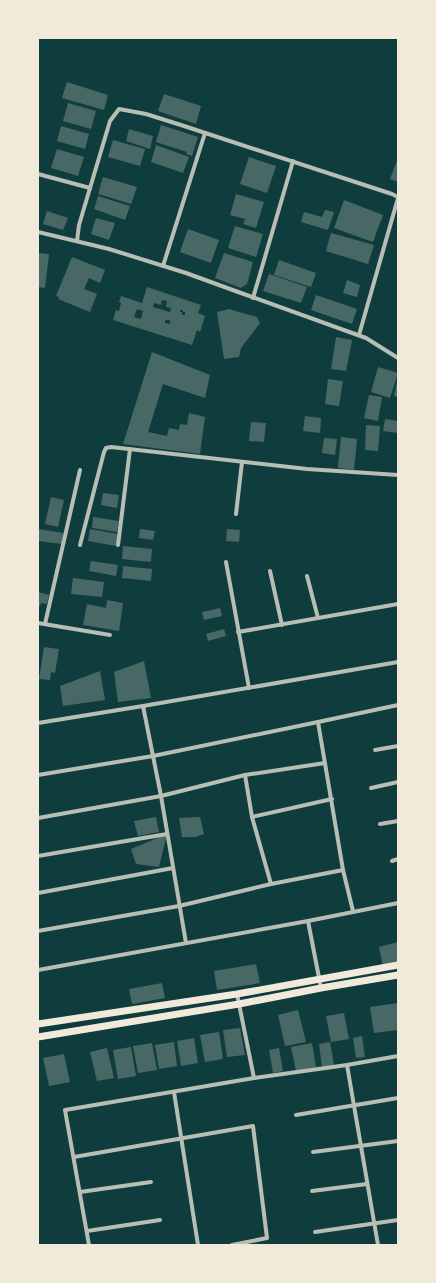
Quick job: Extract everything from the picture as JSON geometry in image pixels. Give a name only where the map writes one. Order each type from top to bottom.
[{"type":"main road","points":[[38,1024],[237,994],[398,966]]},
{"type":"main road","points":[[38,1037],[158,1018],[321,988],[398,976]]},
{"type":"main road","points":[[155,1007],[158,1018]]},
{"type":"street","points":[[77,241],[79,225],[110,121],[119,109],[146,114],[293,161],[392,194],[398,198],[359,335]]},
{"type":"street","points":[[163,266],[205,133]]},
{"type":"street","points":[[253,298],[293,161]]},
{"type":"street","points":[[38,174],[90,188]]},
{"type":"street","points":[[38,232],[109,249],[186,272],[253,298],[359,335],[398,358]]},
{"type":"street","points":[[80,545],[106,448],[111,447],[307,469],[398,475]]},
{"type":"street","points":[[118,545],[130,449]]},
{"type":"street","points":[[236,514],[242,462]]},
{"type":"street","points":[[45,624],[80,470]]},
{"type":"street","points":[[226,562],[248,688]]},
{"type":"street","points":[[270,571],[282,625]]},
{"type":"street","points":[[307,576],[318,618]]},
{"type":"street","points":[[238,632],[398,604]]},
{"type":"street","points":[[38,623],[110,635]]},
{"type":"street","points":[[38,723],[398,664]]},
{"type":"street","points":[[38,774],[153,756],[398,705]]},
{"type":"street","points":[[143,706],[161,796],[186,943]]},
{"type":"street","points":[[318,722],[343,870],[353,911]]},
{"type":"street","points":[[375,750],[398,746]]},
{"type":"street","points":[[38,818],[161,796],[245,775],[325,763]]},
{"type":"street","points":[[245,775],[252,817],[271,884]]},
{"type":"street","points":[[371,788],[398,782]]},
{"type":"street","points":[[252,817],[332,799]]},
{"type":"street","points":[[380,824],[398,821]]},
{"type":"street","points":[[38,856],[167,834]]},
{"type":"street","points":[[392,861],[398,859]]},
{"type":"street","points":[[38,893],[173,868]]},
{"type":"street","points":[[38,931],[179,906],[271,884],[343,870]]},
{"type":"street","points":[[38,970],[308,921],[398,903]]},
{"type":"street","points":[[308,921],[318,979],[321,988]]},
{"type":"street","points":[[237,994],[254,1078]]},
{"type":"street","points":[[89,1245],[65,1110],[254,1078],[398,1056]]},
{"type":"street","points":[[347,1065],[378,1245]]},
{"type":"street","points":[[174,1092],[198,1245]]},
{"type":"street","points":[[296,1115],[398,1098]]},
{"type":"street","points":[[74,1156],[253,1126],[267,1238],[232,1245]]},
{"type":"street","points":[[313,1152],[398,1141]]},
{"type":"street","points":[[80,1192],[151,1182]]},
{"type":"street","points":[[312,1191],[367,1184]]},
{"type":"street","points":[[87,1231],[160,1220]]},
{"type":"street","points":[[315,1232],[398,1220]]},
{"type":"building","points":[[67,82],[108,95],[104,110],[62,98]]},
{"type":"building","points":[[164,94],[201,106],[196,124],[158,111]]},
{"type":"building","points":[[68,103],[96,111],[91,129],[63,121]]},
{"type":"building","points":[[161,125],[198,137],[192,156],[186,154],[187,152],[156,142]]},
{"type":"building","points":[[61,126],[89,134],[85,149],[57,141]]},
{"type":"building","points":[[129,129],[153,136],[150,149],[126,141]]},
{"type":"building","points":[[113,140],[145,149],[140,166],[108,157]]},
{"type":"building","points":[[156,145],[189,157],[183,173],[151,162]]},
{"type":"building","points":[[57,149],[84,157],[78,176],[51,168]]},
{"type":"building","points":[[249,157],[276,166],[267,193],[240,184]]},
{"type":"building","points":[[398,158],[398,182],[390,179]]},
{"type":"building","points":[[103,177],[137,187],[131,204],[98,194]]},
{"type":"building","points":[[236,194],[264,202],[256,228],[243,224],[245,219],[230,215]]},
{"type":"building","points":[[98,196],[130,206],[125,220],[94,209]]},
{"type":"building","points":[[344,200],[383,215],[373,242],[334,228]]},
{"type":"building","points":[[325,210],[334,212],[328,230],[301,222],[304,212],[322,217]]},
{"type":"building","points":[[47,211],[68,218],[63,230],[43,224]]},
{"type":"building","points":[[96,218],[115,223],[109,240],[91,234]]},
{"type":"building","points":[[235,226],[263,234],[256,257],[228,248]]},
{"type":"building","points":[[188,229],[219,240],[211,263],[180,252]]},
{"type":"building","points":[[331,233],[374,245],[368,264],[326,251]]},
{"type":"building","points":[[38,253],[49,254],[45,288],[38,287]]},
{"type":"building","points":[[224,253],[253,262],[247,284],[241,288],[215,278]]},
{"type":"building","points":[[72,257],[105,270],[100,283],[89,278],[84,289],[97,294],[90,312],[58,299],[59,297],[56,296]]},
{"type":"building","points":[[279,260],[316,273],[311,287],[274,275]]},
{"type":"building","points":[[269,274],[307,287],[301,303],[263,291]]},
{"type":"building","points":[[347,280],[360,285],[357,297],[343,293]]},
{"type":"building","points":[[147,287],[201,305],[198,313],[205,316],[200,332],[197,330],[192,345],[113,320],[116,310],[119,311],[121,296],[142,303]],"holes":[[[162,300],[167,301],[166,307],[171,308],[170,312],[153,307],[154,303],[161,305]],[[137,309],[143,311],[141,319],[134,317]],[[180,310],[183,310],[185,315],[182,315],[182,312],[180,312]],[[165,320],[170,320],[170,324],[165,323]]]},
{"type":"building","points":[[316,295],[357,309],[352,324],[311,310]]},
{"type":"building","points":[[229,309],[257,317],[260,323],[241,348],[239,357],[224,359],[217,312]]},
{"type":"building","points":[[336,337],[352,340],[346,371],[331,369]]},
{"type":"building","points":[[152,352],[210,375],[205,398],[163,384],[148,432],[167,436],[169,428],[179,430],[180,424],[187,425],[189,413],[205,417],[200,454],[123,444]]},
{"type":"building","points":[[378,367],[398,373],[390,398],[371,392]]},
{"type":"building","points":[[328,379],[343,381],[339,406],[325,404]]},
{"type":"building","points":[[398,382],[398,397],[394,396]]},
{"type":"building","points":[[369,395],[382,397],[378,421],[364,418]]},
{"type":"building","points":[[305,416],[321,418],[320,433],[303,431]]},
{"type":"building","points":[[385,419],[398,421],[398,433],[383,431]]},
{"type":"building","points":[[251,422],[266,423],[264,442],[249,441]]},
{"type":"building","points":[[366,425],[380,426],[378,451],[365,450]]},
{"type":"building","points":[[341,437],[357,439],[354,470],[338,468]]},
{"type":"building","points":[[324,438],[337,439],[335,455],[322,453]]},
{"type":"building","points":[[103,493],[119,495],[117,508],[101,505]]},
{"type":"building","points":[[51,497],[64,500],[58,527],[45,524]]},
{"type":"building","points":[[93,517],[119,521],[117,532],[92,528]]},
{"type":"building","points":[[39,529],[63,533],[62,544],[38,541]]},
{"type":"building","points":[[90,529],[118,534],[116,546],[88,541]]},
{"type":"building","points":[[140,529],[155,531],[153,540],[139,538]]},
{"type":"building","points":[[227,529],[240,530],[239,542],[226,541]]},
{"type":"building","points":[[123,546],[152,549],[151,562],[122,559]]},
{"type":"building","points":[[91,561],[118,565],[116,576],[89,571]]},
{"type":"building","points":[[123,566],[152,569],[151,581],[122,578]]},
{"type":"building","points":[[73,578],[104,582],[102,597],[71,594]]},
{"type":"building","points":[[38,592],[49,595],[47,604],[41,603],[40,606],[38,606]]},
{"type":"building","points":[[107,600],[123,603],[119,631],[83,625],[87,604],[106,608]]},
{"type":"building","points":[[220,608],[222,616],[204,620],[202,612]]},
{"type":"building","points":[[224,629],[226,636],[208,641],[206,634]]},
{"type":"building","points":[[44,647],[59,649],[55,673],[51,672],[50,680],[39,679]]},
{"type":"building","points":[[144,661],[151,698],[118,702],[114,672]]},
{"type":"building","points":[[100,671],[105,700],[63,706],[60,686]]},
{"type":"building","points":[[156,817],[159,832],[138,836],[134,821]]},
{"type":"building","points":[[200,817],[204,834],[196,837],[182,837],[179,818]]},
{"type":"building","points":[[167,834],[159,867],[136,864],[131,849]]},
{"type":"building","points":[[398,942],[398,964],[383,967],[379,947]]},
{"type":"building","points":[[256,964],[260,983],[217,990],[214,971]]},
{"type":"building","points":[[162,983],[165,998],[132,1004],[129,989]]},
{"type":"building","points":[[398,1003],[398,1030],[374,1033],[370,1007]]},
{"type":"building","points":[[298,1010],[306,1042],[285,1046],[278,1015]]},
{"type":"building","points":[[344,1013],[349,1039],[331,1042],[326,1016]]},
{"type":"building","points":[[240,1028],[245,1055],[227,1057],[223,1030]]},
{"type":"building","points":[[219,1032],[223,1059],[205,1062],[200,1035]]},
{"type":"building","points":[[362,1036],[365,1057],[356,1058],[353,1038]]},
{"type":"building","points":[[194,1038],[198,1063],[181,1066],[177,1041]]},
{"type":"building","points":[[174,1042],[177,1066],[159,1069],[155,1045]]},
{"type":"building","points":[[330,1042],[334,1065],[322,1067],[319,1044]]},
{"type":"building","points":[[152,1043],[157,1070],[138,1073],[133,1046]]},
{"type":"building","points":[[312,1043],[316,1067],[296,1071],[291,1047]]},
{"type":"building","points":[[131,1047],[136,1076],[118,1079],[113,1050]]},
{"type":"building","points":[[107,1048],[114,1078],[97,1081],[90,1052]]},
{"type":"building","points":[[279,1048],[283,1071],[273,1073],[269,1050]]},
{"type":"building","points":[[64,1054],[70,1082],[49,1086],[43,1058]]}]
